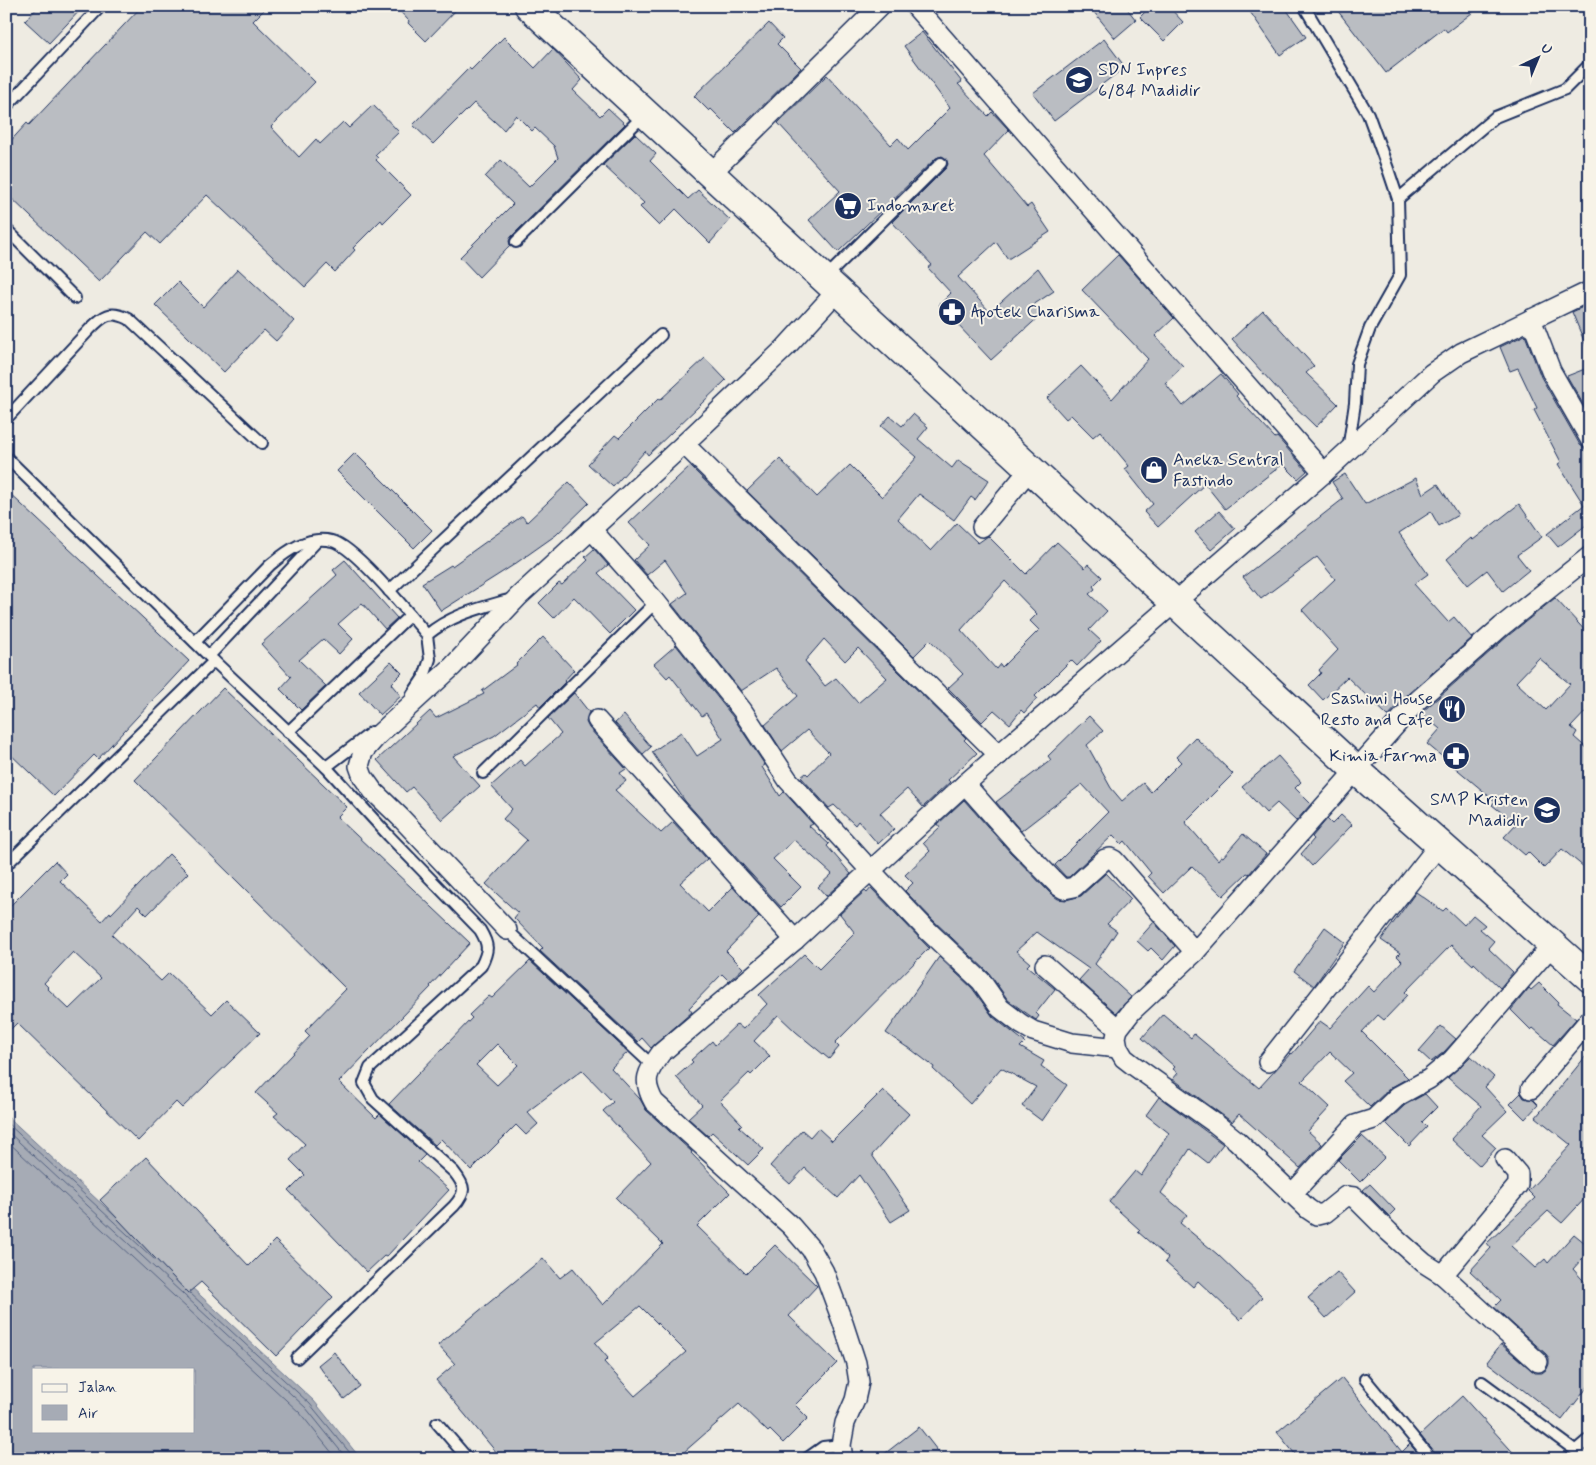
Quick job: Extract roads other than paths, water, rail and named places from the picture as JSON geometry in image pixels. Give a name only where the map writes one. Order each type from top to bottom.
[{"type":"highway","points":[[541,10],[645,114],[710,174],[1355,769],[1590,978]]},
{"type":"street","points":[[710,174],[880,6]]},
{"type":"street","points":[[915,6],[1324,473]]},
{"type":"street","points":[[507,930],[363,778],[359,766],[363,752],[377,736],[452,667],[518,597],[785,348],[831,284]]},
{"type":"street","points":[[842,1452],[845,1423],[855,1400],[859,1382],[856,1363],[844,1323],[824,1272],[811,1249],[791,1226],[654,1102],[646,1090],[647,1077],[652,1065],[661,1054],[794,940],[965,784],[1324,473],[1439,368],[1461,352],[1590,291]]},
{"type":"street","points":[[1531,319],[1551,371],[1590,439]]},
{"type":"street","points":[[684,444],[1000,755]]},
{"type":"street","points":[[982,527],[1030,469]]},
{"type":"street","points":[[591,529],[656,602],[742,710],[788,780],[926,929],[981,981],[1000,1008],[1020,1024],[1033,1031],[1072,1043],[1118,1038]]},
{"type":"street","points":[[1118,1038],[1132,1011],[1195,952],[1416,701],[1465,657],[1590,556]]},
{"type":"street","points":[[597,720],[794,940]]},
{"type":"street","points":[[965,784],[1018,844],[1059,886],[1064,889],[1074,887],[1105,859],[1110,858],[1114,860],[1195,952]]},
{"type":"street","points":[[1268,1062],[1439,845]]},
{"type":"street","points":[[1292,1194],[1355,1125],[1374,1119],[1398,1096],[1429,1079],[1452,1060],[1552,945]]},
{"type":"street","points":[[1045,965],[1118,1038],[1124,1058],[1229,1134],[1308,1210],[1317,1215],[1325,1213],[1346,1196],[1354,1197],[1389,1232],[1424,1263],[1443,1275],[1538,1362]]},
{"type":"street","points":[[1532,1089],[1590,1019]]},
{"type":"street","points":[[1443,1275],[1518,1185],[1518,1174],[1505,1159]]},
{"type":"lane","points":[[6,107],[101,6]]},
{"type":"lane","points":[[1304,6],[1368,114],[1398,199],[1400,275],[1370,328],[1357,364],[1356,403],[1348,450]]},
{"type":"lane","points":[[1398,199],[1495,117],[1565,90],[1590,64]]},
{"type":"lane","points":[[516,242],[645,114]]},
{"type":"lane","points":[[831,284],[941,163]]},
{"type":"lane","points":[[6,229],[75,298]]},
{"type":"lane","points":[[6,419],[90,328],[100,319],[118,314],[130,319],[262,444]]},
{"type":"lane","points":[[389,591],[661,334]]},
{"type":"lane","points":[[6,457],[326,768],[480,930],[487,943],[486,954],[481,966],[370,1068],[364,1083],[373,1099],[454,1172],[462,1182],[464,1190],[461,1198],[297,1358]]},
{"type":"lane","points":[[6,865],[211,658],[317,540]]},
{"type":"lane","points":[[195,642],[283,554],[297,546],[317,540],[333,541],[348,548],[389,591],[427,636],[430,659],[424,677],[411,697],[395,713],[326,768]]},
{"type":"lane","points":[[427,636],[440,624],[458,615],[518,597]]},
{"type":"lane","points":[[483,773],[656,602]]},
{"type":"lane","points":[[288,732],[410,615]]},
{"type":"lane","points":[[507,930],[652,1065]]},
{"type":"lane","points":[[1365,1379],[1431,1459]]},
{"type":"lane","points":[[1482,1382],[1587,1459]]},
{"type":"lane","points":[[437,1423],[468,1459]]},
{"type":"lane","points":[[1576,1450],[1590,1438]]},
{"type":"lane","points":[[806,1459],[823,1448],[842,1452]]},
{"type":"water","points":[[6,1115],[314,1401],[361,1459],[6,1459]]},
{"type":"place","name":"SDN Inpres 6/84 Madidir","points":[[1079,80]]},
{"type":"place","name":"Indomaret","points":[[848,206]]},
{"type":"place","name":"Apotek Charisma","points":[[952,312]]},
{"type":"place","name":"Aneka Sentral Fastindo","points":[[1154,470]]},
{"type":"place","name":"Sashimi House Resto and Cafe","points":[[1452,709]]},
{"type":"place","name":"Kimia Farma","points":[[1456,756]]},
{"type":"place","name":"SMP Kristen Madidir","points":[[1547,810]]}]
